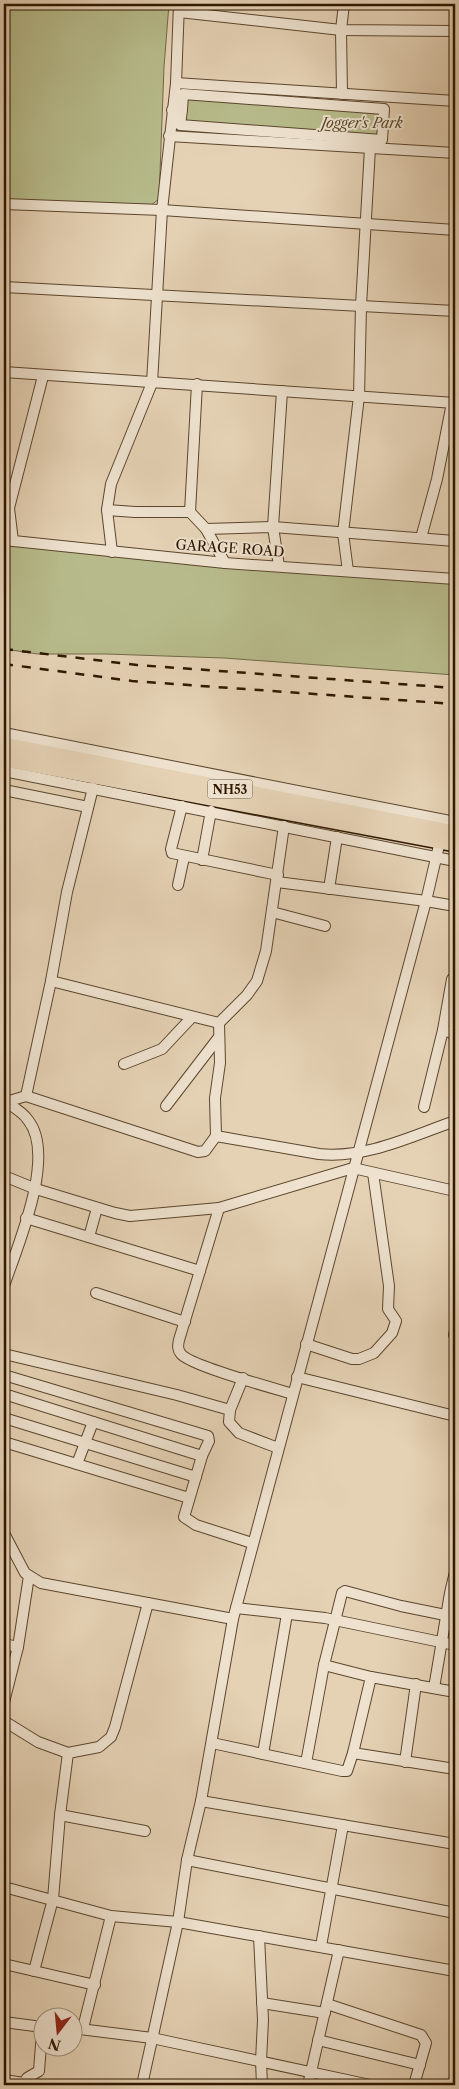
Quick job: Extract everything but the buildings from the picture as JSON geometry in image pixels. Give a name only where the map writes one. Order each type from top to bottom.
[{"type":"highway","name":"NH53","points":[[4,745],[455,833]]},
{"type":"highway","name":"NH53","points":[[4,759],[29,770],[455,844]]},
{"type":"street","points":[[342,94],[344,4]]},
{"type":"street","points":[[112,552],[107,510],[111,484],[152,383],[162,210],[169,136],[177,110],[183,94],[384,109],[382,140],[180,125],[177,110],[176,84],[179,8],[342,30],[455,31]]},
{"type":"street","points":[[176,84],[455,101]]},
{"type":"street","points":[[169,136],[455,153]]},
{"type":"street","points":[[348,570],[343,533],[359,396],[361,306],[370,148]]},
{"type":"street","points":[[4,204],[162,210],[455,230]]},
{"type":"street","points":[[4,287],[455,311]]},
{"type":"street","points":[[4,372],[453,403],[437,479],[421,538]]},
{"type":"street","points":[[8,541],[9,508],[43,376]]},
{"type":"street","points":[[197,384],[190,512],[206,529],[225,563]]},
{"type":"street","points":[[280,566],[273,527],[282,391]]},
{"type":"street","points":[[107,510],[190,512]]},
{"type":"street","points":[[206,529],[273,527],[455,541]]},
{"type":"street","name":"GARAGE ROAD","points":[[8,541],[225,563],[348,570],[455,579]]},
{"type":"street","points":[[4,733],[455,822]]},
{"type":"street","points":[[4,771],[29,770],[93,788],[455,861]]},
{"type":"street","points":[[26,1096],[51,981],[67,892],[93,788]]},
{"type":"street","points":[[4,790],[88,807]]},
{"type":"street","points":[[182,806],[170,849],[172,853],[329,889],[455,906]]},
{"type":"street","points":[[202,860],[211,812]]},
{"type":"street","points":[[5,1102],[26,1096],[198,1152],[205,1151],[216,1136],[214,1098],[220,1063],[219,1023],[258,981],[266,951],[284,826]]},
{"type":"street","points":[[329,889],[338,837]]},
{"type":"street","points":[[146,2084],[152,2038],[178,1922],[187,1860],[201,1801],[234,1613],[426,901],[440,841]]},
{"type":"street","points":[[178,884],[184,856]]},
{"type":"street","points":[[272,912],[325,926]]},
{"type":"street","points":[[424,1107],[443,1030],[452,979]]},
{"type":"street","points":[[51,981],[219,1023]]},
{"type":"street","points":[[124,1064],[162,1049],[192,1016]]},
{"type":"street","points":[[443,1030],[455,1034]]},
{"type":"street","points":[[166,1106],[219,1037]]},
{"type":"street","points":[[4,1286],[36,1189],[38,1167],[34,1131],[29,1120],[5,1102]]},
{"type":"street","points":[[216,1136],[334,1156],[357,1154],[455,1121]]},
{"type":"street","points":[[4,1176],[36,1189],[130,1216],[219,1208],[353,1168],[455,1191]]},
{"type":"street","points":[[306,1344],[352,1359],[359,1359],[374,1353],[395,1328],[396,1320],[388,1309],[388,1273],[373,1172]]},
{"type":"street","points":[[89,1237],[97,1208]]},
{"type":"street","points":[[219,1208],[178,1346],[180,1353],[185,1358],[293,1394]]},
{"type":"street","points":[[26,1218],[200,1271]]},
{"type":"street","points":[[96,1293],[185,1322]]},
{"type":"street","points":[[4,1354],[177,1395],[230,1410]]},
{"type":"street","points":[[4,1375],[208,1436],[209,1441],[202,1456],[184,1517],[188,1521],[252,1542]]},
{"type":"street","points":[[297,1377],[455,1416]]},
{"type":"street","points":[[243,1378],[230,1410],[229,1422],[239,1433],[278,1448]]},
{"type":"street","points":[[4,1394],[202,1456]]},
{"type":"street","points":[[4,1418],[196,1477]]},
{"type":"street","points":[[77,1464],[93,1422]]},
{"type":"street","points":[[4,1442],[189,1498]]},
{"type":"street","points":[[4,1533],[24,1573],[41,1583],[148,1603],[234,1613],[288,1614],[335,1621],[455,1645]]},
{"type":"street","points":[[434,1688],[442,1642],[450,1616],[455,1572]]},
{"type":"street","points":[[4,1702],[18,1647],[29,1576]]},
{"type":"street","points":[[306,1763],[324,1665],[340,1598],[345,1591],[401,1606],[450,1616]]},
{"type":"street","points":[[4,1721],[38,1742],[68,1754],[100,1747],[111,1737],[148,1603]]},
{"type":"street","points":[[263,1754],[288,1614]]},
{"type":"street","points":[[4,1644],[18,1647]]},
{"type":"street","points":[[324,1665],[371,1677],[455,1692]]},
{"type":"street","points":[[212,1743],[347,1771],[371,1677]]},
{"type":"street","points":[[405,1762],[416,1684]]},
{"type":"street","points":[[353,1753],[455,1769]]},
{"type":"street","points":[[34,1971],[53,1900],[60,1815],[68,1754]]},
{"type":"street","points":[[201,1801],[455,1844]]},
{"type":"street","points":[[60,1815],[145,1831]]},
{"type":"street","points":[[321,1946],[342,1825]]},
{"type":"street","points":[[187,1860],[455,1913]]},
{"type":"street","points":[[4,1887],[111,1916],[178,1922],[455,1970]]},
{"type":"street","points":[[111,1916],[83,2028],[152,2038],[370,2085]]},
{"type":"street","points":[[259,1936],[263,2020],[260,2061],[262,2085]]},
{"type":"street","points":[[308,2085],[339,1950]]},
{"type":"street","points":[[4,1964],[95,1985]]},
{"type":"street","points":[[262,2003],[326,2009],[421,2035],[426,2044],[414,2085]]},
{"type":"street","points":[[4,2022],[32,2026]]},
{"type":"street","points":[[318,2040],[420,2064]]},
{"type":"street","points":[[4,2080],[24,2084],[28,2078],[39,2071],[40,2056]]},
{"type":"street","points":[[453,2085],[455,2078]]},
{"type":"green space","points":[[4,4],[169,4],[164,67],[159,199],[146,209],[4,208]]},
{"type":"green space","name":"Jogger's Park","points":[[179,91],[386,104],[384,145],[177,131]]},
{"type":"green space","points":[[4,540],[455,579],[455,675],[224,658],[38,654],[4,649]]},
{"type":"railway","points":[[4,649],[137,665],[455,688]]},
{"type":"railway","points":[[4,664],[132,681],[455,704]]}]
